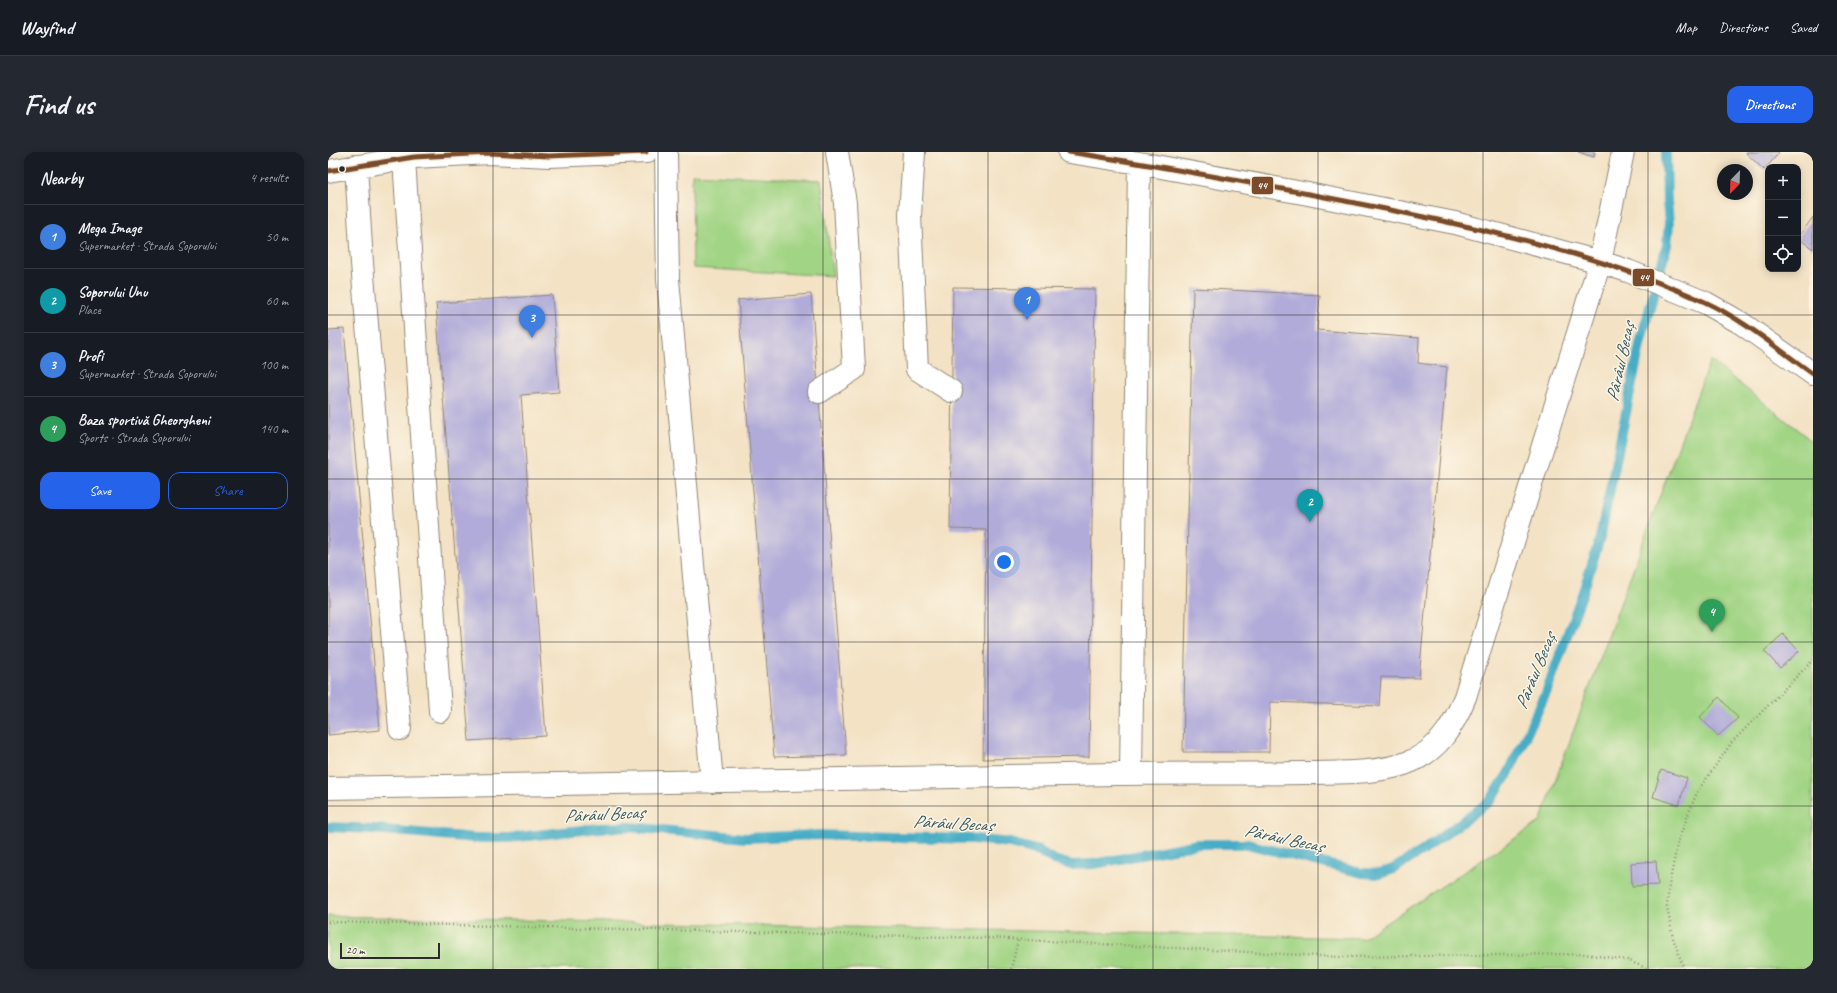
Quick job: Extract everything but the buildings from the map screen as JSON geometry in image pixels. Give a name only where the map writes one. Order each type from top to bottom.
[{"type":"street","points":[[328,171],[404,158],[490,152],[549,154],[646,152]]},
{"type":"street","points":[[666,152],[668,279],[712,782]]},
{"type":"street","points":[[819,392],[854,369],[845,203],[837,152]]},
{"type":"street","points":[[914,152],[910,215],[917,369],[951,391]]},
{"type":"street","points":[[1069,152],[1139,163],[1455,223],[1600,262],[1628,271],[1706,303],[1741,323],[1813,374]]},
{"type":"street","points":[[328,788],[1131,774],[1271,774],[1376,770],[1395,767],[1425,755],[1438,744],[1454,721],[1465,697],[1600,262],[1623,152]]},
{"type":"street","points":[[404,158],[440,711]]},
{"type":"street","points":[[1131,774],[1139,163]]},
{"type":"street","points":[[356,166],[362,271],[400,729]]},
{"type":"path","points":[[1684,969],[1673,938],[1667,907],[1669,885],[1678,840],[1697,792],[1732,742],[1813,660]]},
{"type":"path","points":[[328,922],[1018,940],[1340,957],[1584,954],[1627,960],[1648,969]]},
{"type":"path","points":[[1011,969],[1018,940]]},
{"type":"green space","points":[[692,174],[821,180],[833,276],[693,268]]},
{"type":"green space","points":[[1710,360],[1813,442],[1813,969],[328,969],[328,916],[1363,938],[1540,822]]},
{"type":"waterway","name":"Pârâul Becaș","points":[[328,827],[374,829],[475,838],[509,838],[600,828],[629,827],[746,838],[815,835],[974,839],[1010,843],[1039,851],[1054,860],[1071,865],[1094,864],[1198,844],[1247,844],[1362,873],[1380,874],[1393,869],[1421,852],[1490,801],[1508,774],[1546,693],[1584,589],[1600,538],[1641,340],[1667,245],[1669,223],[1666,152]]},
{"type":"transit line","name":"44","points":[[328,171],[414,157],[490,153],[549,156],[646,152]]},
{"type":"transit line","name":"44","points":[[1069,152],[1214,176],[1324,197],[1448,222],[1536,243],[1622,269],[1705,302],[1733,317],[1813,374]]},
{"type":"place","name":"Mega Image","points":[[1027,320]]},
{"type":"place","name":"Profi","points":[[532,338]]},
{"type":"place","name":"Soporului Unu","points":[[1310,522]]},
{"type":"place","name":"Baza sportivă Gheorgheni","points":[[1712,632]]}]
